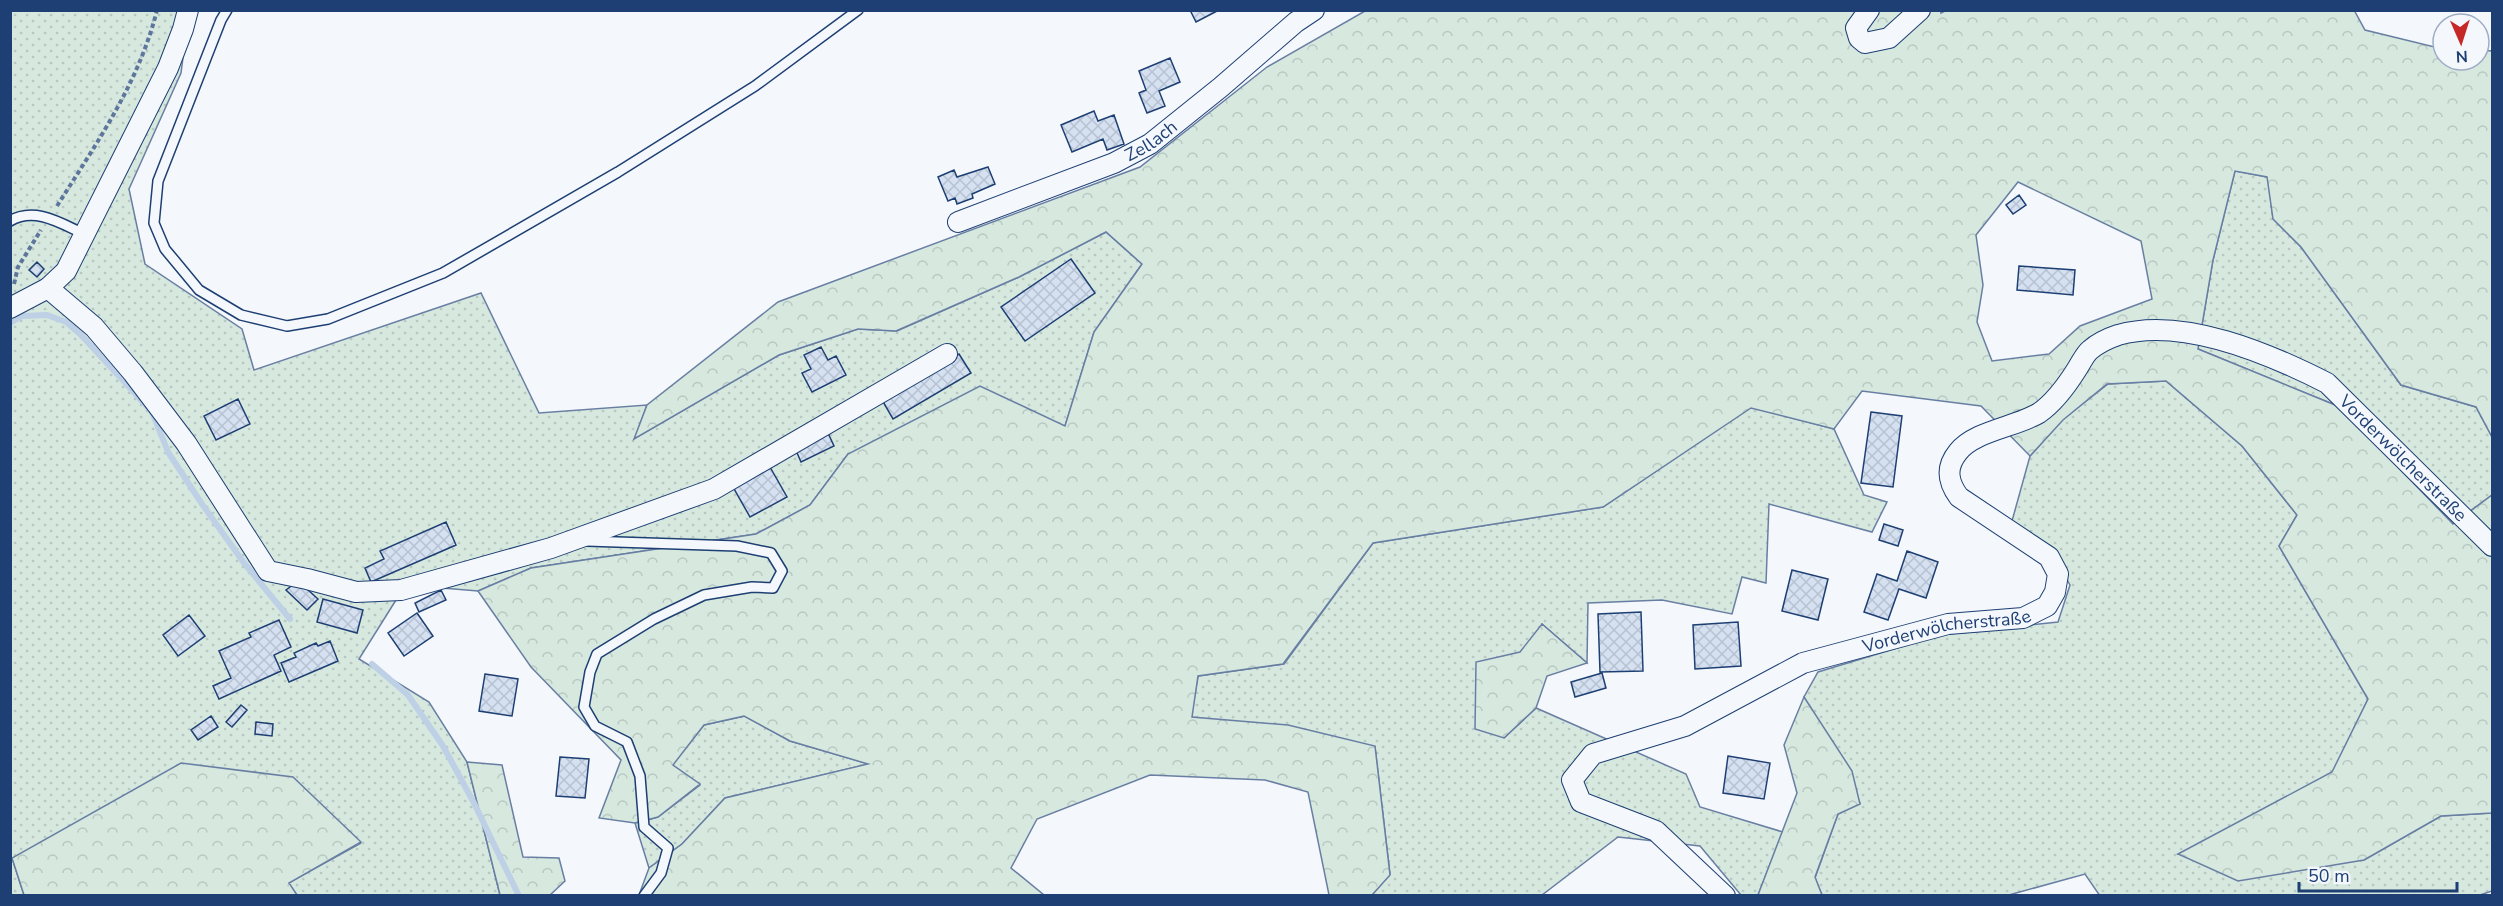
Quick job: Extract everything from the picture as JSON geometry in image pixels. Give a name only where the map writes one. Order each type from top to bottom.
[{"type":"street","points":[[10,308],[48,288],[66,271],[168,68],[188,10]]},
{"type":"street","name":"Zellach","points":[[958,222],[1114,163],[1150,144],[1296,22],[1314,10]]},
{"type":"street","points":[[1869,10],[1856,28],[1859,39],[1865,43],[1889,38],[1920,10]]},
{"type":"street","points":[[48,288],[94,327],[133,373],[186,443],[268,572],[307,579],[356,592],[401,590],[572,540],[714,489],[947,354]]},
{"type":"street","name":"Vorderwölcherstraße","points":[[1725,896],[1656,831],[1581,802],[1572,780],[1593,754],[1685,726],[1803,663],[1948,624],[2024,618],[2047,606],[2055,592],[2058,574],[2049,557],[1959,497],[1951,485],[1951,463],[1959,450],[1973,440],[2039,412],[2064,389],[2089,350],[2118,335],[2141,332],[2186,332],[2236,344],[2326,383],[2493,546]]},
{"type":"lane","points":[[227,10],[221,20],[158,181],[154,223],[165,249],[199,290],[241,315],[286,326],[328,319],[443,273],[618,172],[736,98],[858,10]]},
{"type":"lane","points":[[10,221],[28,216],[50,217],[84,234]]},
{"type":"lane","points":[[572,540],[737,546],[771,553],[782,571],[773,588],[752,587],[704,595],[654,619],[597,654],[590,672],[585,707],[595,726],[627,742],[640,776],[644,827],[668,848],[661,873],[644,896]]},
{"type":"path","points":[[14,288],[18,267],[107,128],[136,72],[158,10]]},
{"type":"green space","points":[[1941,10],[1941,13],[1947,10],[2354,10],[2365,30],[2431,46],[2431,72],[2491,72],[2492,51],[2492,437],[2476,407],[2401,385],[2301,247],[2273,219],[2267,177],[2235,171],[2213,260],[2198,349],[2340,407],[2453,524],[2492,495],[2492,813],[2441,816],[2364,860],[2238,881],[2178,854],[2332,772],[2368,699],[2279,546],[2297,515],[2242,446],[2166,381],[2107,384],[2063,420],[2030,456],[1981,406],[1862,391],[1834,429],[1751,408],[1603,507],[1373,543],[1283,664],[1198,676],[1192,717],[1288,725],[1375,746],[1390,875],[1372,895],[1329,895],[1308,792],[1265,780],[1150,775],[1037,819],[1011,868],[1044,895],[639,895],[649,868],[682,844],[725,798],[868,764],[790,741],[744,716],[704,725],[673,765],[700,784],[658,817],[635,823],[599,818],[621,760],[531,667],[478,591],[531,568],[756,534],[810,505],[848,454],[980,386],[1065,426],[1094,332],[1142,264],[1106,232],[1019,277],[896,331],[858,329],[779,355],[634,439],[647,405],[778,302],[1140,167],[1267,67],[1365,11]],"holes":[[[2018,182],[2141,241],[2152,299],[2080,326],[2049,354],[1992,361],[1977,322],[1983,285],[1976,235]]]},
{"type":"green space","points":[[10,11],[189,11],[181,73],[129,189],[145,264],[242,329],[254,370],[481,293],[539,413],[647,405],[635,438],[779,355],[858,329],[897,331],[1019,277],[1106,232],[1142,264],[1094,332],[1065,426],[848,454],[810,505],[756,534],[531,568],[478,591],[442,588],[396,600],[359,659],[429,702],[467,762],[500,895],[297,895],[288,883],[361,843],[12,858],[24,895],[11,895]]},
{"type":"green space","points":[[2235,171],[2268,177],[2273,219],[2301,247],[2401,385],[2476,407],[2492,437],[2492,495],[2453,524],[2340,407],[2198,349],[2213,260]]},
{"type":"green space","points":[[2166,381],[2242,446],[2297,515],[2279,546],[2368,699],[2333,772],[2179,854],[2364,860],[2441,816],[2492,813],[2492,891],[2477,896],[2100,896],[2085,874],[2009,895],[1822,895],[1815,878],[1838,814],[1860,803],[1804,697],[1818,672],[1940,635],[2058,622],[2070,585],[2051,552],[2012,521],[2030,456],[2062,420],[2108,384]]},
{"type":"green space","points":[[1751,407],[1834,429],[1864,495],[1887,502],[1872,532],[1769,504],[1766,583],[1742,577],[1732,614],[1662,600],[1588,603],[1587,663],[1542,624],[1504,738],[1536,708],[1686,774],[1700,807],[1783,832],[1758,895],[1741,895],[1700,846],[1618,837],[1542,895],[1372,895],[1390,874],[1375,747],[1191,717],[1198,676],[1284,664],[1373,543],[1603,507]]},
{"type":"green space","points":[[1542,624],[1587,663],[1547,676],[1536,708],[1504,738],[1475,729],[1476,662],[1520,652]]},
{"type":"green space","points":[[1804,697],[1852,771],[1860,804],[1838,814],[1815,877],[1822,895],[1758,895],[1797,793],[1784,745]]},
{"type":"green space","points":[[745,716],[790,741],[869,764],[725,798],[682,844],[649,868],[635,823],[658,817],[700,785],[672,765],[704,725]]},
{"type":"green space","points":[[467,762],[502,765],[523,857],[559,858],[565,881],[550,895],[500,895]]},
{"type":"green space","points":[[181,763],[293,777],[361,842],[289,883],[297,895],[24,895],[12,858]]},
{"type":"building","points":[[1190,10],[1219,10],[1196,22]]},
{"type":"building","points":[[1170,58],[1180,82],[1159,91],[1165,106],[1147,113],[1139,93],[1146,90],[1139,71]]},
{"type":"building","points":[[1094,111],[1098,121],[1114,115],[1124,144],[1107,150],[1103,139],[1072,152],[1061,125]]},
{"type":"building","points":[[988,167],[995,184],[972,194],[973,198],[957,204],[955,198],[948,201],[938,177],[954,170],[957,177]]},
{"type":"building","points":[[2019,195],[2026,205],[2013,214],[2006,205]]},
{"type":"building","points":[[1071,259],[1095,293],[1025,341],[1001,307]]},
{"type":"building","points":[[37,262],[44,269],[37,277],[29,270]]},
{"type":"building","points":[[2019,266],[2075,270],[2073,295],[2017,290]]},
{"type":"building","points":[[821,347],[828,360],[836,356],[846,375],[812,392],[802,373],[811,369],[804,355]]},
{"type":"building","points":[[959,354],[971,373],[893,419],[882,400]]},
{"type":"building","points":[[238,399],[250,424],[216,440],[204,416]]},
{"type":"building","points":[[1871,412],[1902,416],[1893,487],[1861,483]]},
{"type":"building","points":[[827,431],[834,446],[801,462],[794,446]]},
{"type":"building","points":[[770,467],[787,497],[750,517],[733,487]]},
{"type":"building","points":[[446,522],[456,545],[371,582],[365,568],[384,559],[380,551]]},
{"type":"building","points":[[1884,524],[1903,530],[1898,546],[1879,540]]},
{"type":"building","points":[[1907,551],[1938,562],[1926,598],[1899,589],[1888,620],[1864,612],[1877,574],[1897,581]]},
{"type":"building","points":[[1792,570],[1828,579],[1818,620],[1782,611]]},
{"type":"building","points":[[298,581],[318,599],[307,610],[286,590]]},
{"type":"building","points":[[441,590],[446,600],[419,612],[415,603]]},
{"type":"building","points":[[323,599],[363,610],[357,633],[317,622]]},
{"type":"building","points":[[1641,612],[1643,671],[1600,672],[1598,614]]},
{"type":"building","points":[[417,613],[433,636],[404,656],[388,633]]},
{"type":"building","points":[[189,615],[205,636],[178,656],[163,635]]},
{"type":"building","points":[[279,620],[291,647],[274,655],[281,671],[219,699],[213,686],[231,678],[219,651],[251,637],[249,633]]},
{"type":"building","points":[[1738,622],[1741,666],[1695,669],[1693,625]]},
{"type":"building","points":[[330,641],[338,661],[289,682],[281,663],[296,657],[294,653],[316,643],[318,646]]},
{"type":"building","points":[[1602,673],[1606,688],[1575,697],[1571,682]]},
{"type":"building","points":[[485,674],[518,679],[512,716],[479,711]]},
{"type":"building","points":[[241,705],[247,710],[232,727],[226,722]]},
{"type":"building","points":[[211,716],[218,727],[198,740],[191,730]]},
{"type":"building","points":[[256,722],[273,724],[272,736],[255,734]]},
{"type":"building","points":[[1728,756],[1770,763],[1764,799],[1723,793]]},
{"type":"building","points":[[560,757],[589,759],[585,798],[556,796]]},
{"type":"waterway","points":[[10,323],[22,316],[47,315],[66,322],[81,335],[152,412],[168,452],[202,504],[244,563],[290,619]]},
{"type":"waterway","points":[[372,664],[408,695],[443,746],[474,803],[519,896]]}]
